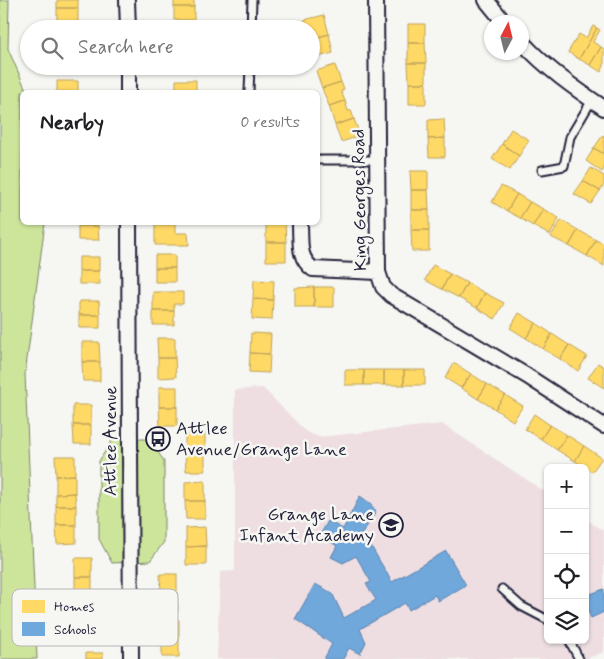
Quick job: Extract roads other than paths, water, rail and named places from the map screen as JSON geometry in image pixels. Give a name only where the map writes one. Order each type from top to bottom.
[{"type":"street","points":[[127,0],[128,20]]},
{"type":"street","name":"King Georges Road","points":[[376,0],[378,160],[376,244],[378,272],[383,287],[391,295],[527,376],[604,426]]},
{"type":"street","points":[[486,0],[498,15]]},
{"type":"street","points":[[529,50],[568,84],[598,104]]},
{"type":"street","points":[[128,75],[128,90]]},
{"type":"street","name":"Attlee Avenue","points":[[129,225],[131,589]]},
{"type":"street","points":[[300,226],[302,257],[313,269],[378,272]]},
{"type":"street","name":"Attlee Avenue","points":[[131,646],[131,659]]},
{"type":"lane","points":[[251,20],[252,0]]},
{"type":"lane","points":[[249,90],[250,75]]},
{"type":"lane","points":[[542,170],[564,166],[570,137],[598,104]]},
{"type":"lane","points":[[320,160],[378,160]]},
{"type":"lane","points":[[502,589],[521,606],[544,618]]},
{"type":"lane","points":[[571,644],[579,659]]},
{"type":"place","name":"Attlee Avenue/Grange Lane","points":[[158,439]]},
{"type":"place","name":"Grange Lane Infant Academy","points":[[391,525]]}]
